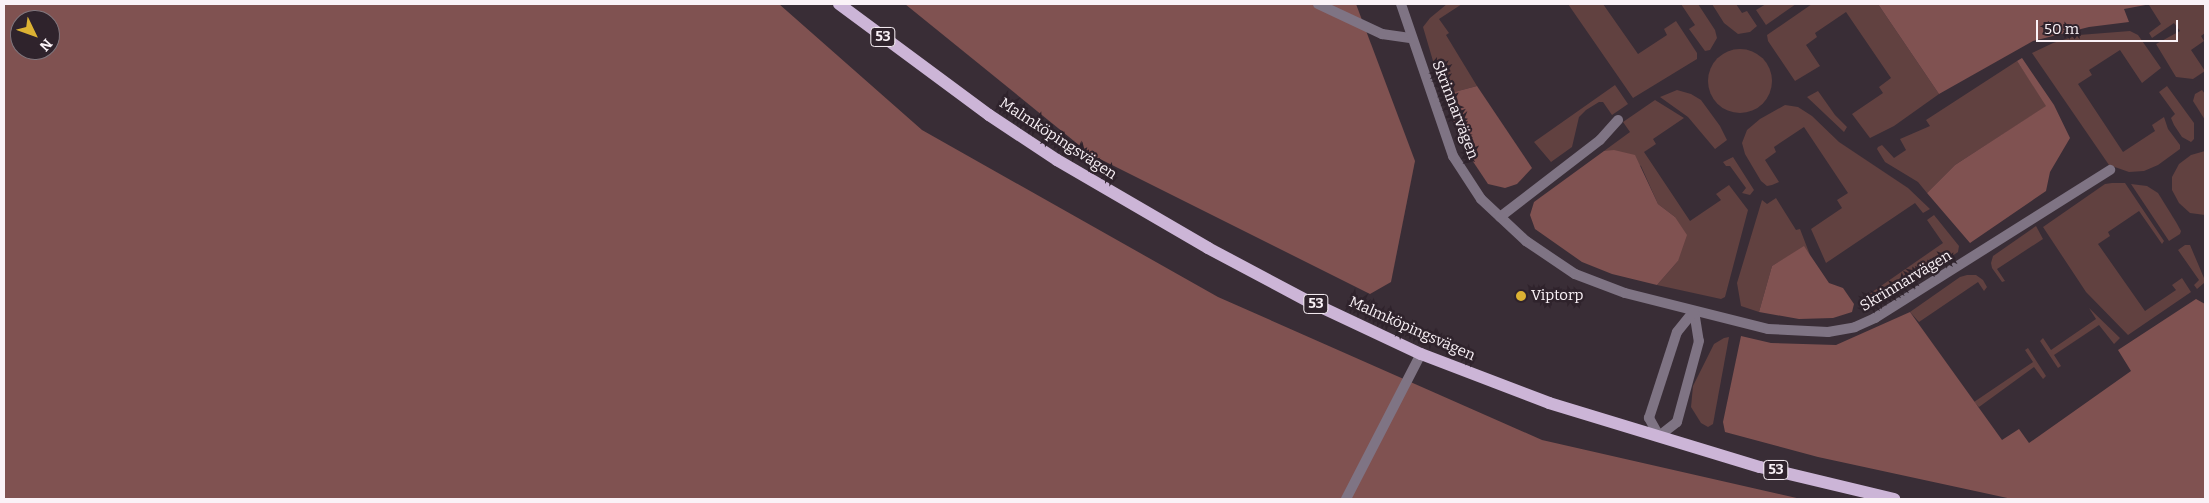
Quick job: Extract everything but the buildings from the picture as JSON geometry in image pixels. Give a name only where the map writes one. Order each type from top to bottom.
[{"type":"main road","name":"Malmköpingsvägen","points":[[839,4],[989,115],[1129,203],[1306,300],[1421,354],[1549,403],[1760,466],[1894,499]]},
{"type":"street","points":[[1318,4],[1382,34],[1412,38]]},
{"type":"street","name":"Skrinnarvägen","points":[[1401,4],[1454,156],[1469,182],[1500,217],[1547,257],[1574,274],[1624,293],[1768,329],[1828,332],[1855,327],[1905,302],[2110,170]]},
{"type":"street","points":[[1500,217],[1600,140],[1618,120]]},
{"type":"street","points":[[1694,311],[1699,341],[1677,422],[1659,436],[1649,418],[1677,332],[1694,311]]},
{"type":"street","points":[[1346,499],[1421,354]]},
{"type":"shaded area","points":[[4,4],[779,4],[922,130],[1218,297],[1542,440],[1801,499],[4,499]]},
{"type":"shaded area","points":[[905,4],[1356,4],[1415,161],[1391,282],[1370,294],[1090,154]]},
{"type":"shaded area","points":[[1447,4],[1462,4],[1439,19],[1449,33],[1446,35],[1477,86],[1443,95],[1423,27],[1430,18]]},
{"type":"shaded area","points":[[1568,4],[1603,4],[1638,54],[1667,35],[1664,29],[1676,21],[1697,53],[1697,59],[1633,98]]},
{"type":"shaded area","points":[[1681,4],[1698,4],[1715,30],[1717,38],[1710,50],[1705,51],[1689,29],[1695,25]]},
{"type":"shaded area","points":[[1712,4],[1736,4],[1742,13],[1747,11],[1757,26],[1750,32],[1738,34],[1724,23]]},
{"type":"shaded area","points":[[1766,4],[1796,4],[1766,25],[1756,10]]},
{"type":"shaded area","points":[[1812,4],[1878,4],[1939,94],[1894,126],[1870,138],[1852,114],[1883,93],[1879,87],[1891,78],[1846,12],[1815,33],[1817,37],[1806,45],[1820,66],[1795,81],[1768,41],[1767,35]]},
{"type":"shaded area","points":[[1878,4],[2151,4],[2124,9],[2129,22],[2089,27],[2033,41],[1939,94]]},
{"type":"shaded area","points":[[2205,4],[2205,33],[2201,36],[2204,41],[2191,50],[2205,71],[2193,79],[2176,77],[2156,44],[2180,31],[2174,23],[2152,38],[2149,33],[2161,24],[2149,5]]},
{"type":"shaded area","points":[[2130,31],[2138,35],[2161,68],[2142,83],[2120,50],[2089,70],[2092,75],[2078,84],[2123,152],[2155,131],[2152,125],[2164,117],[2168,129],[2180,145],[2180,149],[2158,165],[2144,171],[2129,172],[2109,165],[2032,53],[2053,43],[2079,35]]},
{"type":"shaded area","points":[[1740,49],[1758,55],[1766,63],[1772,81],[1766,99],[1758,107],[1740,113],[1722,107],[1714,99],[1708,81],[1714,63],[1722,55]]},
{"type":"shaded area","points":[[2022,58],[2054,105],[2070,138],[2050,172],[2046,191],[1970,243],[1927,193],[1955,165],[2046,106],[2017,61]]},
{"type":"shaded area","points":[[2017,61],[2047,106],[1955,165],[1927,193],[1918,182],[1885,162],[1877,149],[1878,147],[1882,145],[1894,158],[1906,150],[1900,139],[1930,126],[1926,120]]},
{"type":"shaded area","points":[[1615,85],[1628,104],[1612,115],[1603,102],[1599,102],[1586,110],[1579,117],[1572,147],[1551,162],[1534,142]]},
{"type":"shaded area","points":[[1477,86],[1532,168],[1517,184],[1505,188],[1488,184],[1459,136],[1443,95]]},
{"type":"shaded area","points":[[2167,86],[2194,123],[2194,139],[2191,142],[2182,137],[2174,125],[2171,118],[2175,114],[2159,92]]},
{"type":"shaded area","points":[[1677,90],[1691,94],[1701,100],[1720,126],[1727,140],[1715,149],[1688,117],[1660,97]]},
{"type":"shaded area","points":[[2202,90],[2205,94],[2205,120],[2193,101],[2195,94]]},
{"type":"shaded area","points":[[1818,91],[1835,115],[1847,127],[1844,132],[1807,97]]},
{"type":"shaded area","points":[[1655,100],[1684,118],[1653,139],[1656,144],[1644,152],[1690,221],[1721,200],[1716,194],[1729,185],[1748,210],[1725,297],[1721,299],[1657,285],[1678,261],[1675,217],[1658,204],[1641,166],[1604,151],[1630,132],[1623,122]]},
{"type":"shaded area","points":[[1785,105],[1798,107],[1812,116],[1839,142],[1908,188],[1930,209],[1923,213],[1915,203],[1826,263],[1811,229],[1842,208],[1837,200],[1848,193],[1804,127],[1774,147],[1776,152],[1765,160],[1779,182],[1772,185],[1767,186],[1761,181],[1745,154],[1742,143],[1747,130],[1760,119]]},
{"type":"shaded area","points":[[1614,150],[1635,155],[1658,204],[1675,217],[1687,235],[1678,261],[1657,285],[1612,274],[1582,262],[1535,229],[1530,215],[1534,202],[1604,151]]},
{"type":"shaded area","points":[[2205,151],[2205,215],[2190,213],[2179,203],[2172,190],[2172,177],[2179,164],[2191,155]]},
{"type":"shaded area","points":[[1733,157],[1754,190],[1750,195],[1742,193],[1746,188],[1730,166],[1726,166],[1723,162]]},
{"type":"shaded area","points":[[2125,183],[2164,241],[2162,244],[2139,211],[2108,232],[2110,236],[2098,244],[2145,311],[2176,290],[2172,285],[2182,278],[2191,292],[2128,335],[2086,292],[2043,227],[2105,184]]},
{"type":"shaded area","points":[[2131,184],[2147,186],[2158,193],[2181,231],[2180,234],[2169,241]]},
{"type":"shaded area","points":[[1776,198],[1796,230],[1800,229],[1810,255],[1804,247],[1772,266],[1759,312],[1741,306],[1737,283],[1762,200],[1767,204]]},
{"type":"shaded area","points":[[1934,215],[1959,246],[1958,252],[1899,292],[1872,307],[1865,297],[1943,243],[1927,220]]},
{"type":"shaded area","points":[[2036,226],[2043,239],[1997,269],[2005,281],[2002,282],[1992,268],[1993,256]]},
{"type":"shaded area","points":[[2185,245],[2190,245],[2204,278],[2204,283],[2197,289],[2194,285],[2199,280],[2178,250]]},
{"type":"shaded area","points":[[1804,246],[1829,283],[1843,288],[1854,304],[1852,312],[1833,318],[1799,319],[1759,312],[1772,266]]},
{"type":"shaded area","points":[[1976,275],[1983,280],[1987,287],[1984,291],[1978,282],[1919,322],[1910,312],[1960,277]]},
{"type":"shaded area","points":[[2196,299],[2205,304],[2205,499],[2012,499],[1818,457],[1725,432],[1723,422],[1741,336],[1771,343],[1836,345],[1910,312],[2002,440],[2019,429],[2029,443],[2131,371],[2118,350]]},
{"type":"shaded area","points":[[2089,308],[2120,338],[2114,344],[2099,325],[2054,355],[2061,366],[2058,368],[2040,341],[2043,338],[2051,350],[2096,319]]},
{"type":"shaded area","points":[[1729,337],[1713,424],[1708,427],[1701,423],[1691,407],[1693,386],[1714,344]]},
{"type":"shaded area","points":[[2028,348],[2046,376],[2043,379],[2034,367],[1979,407],[1974,402],[2033,362],[2025,350]]},
{"type":"place","name":"Viptorp","points":[[1521,296]]}]
